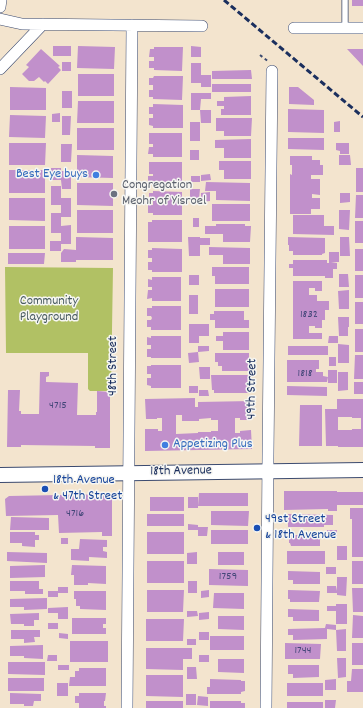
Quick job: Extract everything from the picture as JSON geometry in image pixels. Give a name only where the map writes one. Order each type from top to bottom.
[{"type":"street","points":[[0,7],[1,0]]},
{"type":"street","points":[[0,19],[22,24],[202,26]]},
{"type":"street","points":[[0,70],[44,24]]},
{"type":"street","name":"48th Street","points":[[127,708],[132,25]]},
{"type":"street","points":[[294,28],[363,28]]},
{"type":"street","name":"49th Street","points":[[266,708],[272,71]]},
{"type":"street","name":"18th Avenue","points":[[0,475],[363,470]]},
{"type":"lane","points":[[345,0],[345,28]]},
{"type":"green space","name":"Community Playground","points":[[5,267],[113,268],[111,391],[90,391],[88,389],[88,353],[6,353]]},
{"type":"building","points":[[352,0],[363,0],[363,6],[352,6]]},
{"type":"building","points":[[53,46],[71,46],[71,56],[53,56]]},
{"type":"building","points":[[78,46],[115,47],[114,69],[77,68]]},
{"type":"building","points":[[191,46],[201,47],[201,57],[191,57]]},
{"type":"building","points":[[154,47],[183,47],[182,71],[154,70],[154,68],[149,68],[149,61],[154,61],[154,57],[149,57],[150,49],[154,49]]},
{"type":"building","points":[[41,49],[60,66],[58,67],[61,70],[48,84],[39,77],[34,81],[29,81],[22,74],[29,67],[26,65]]},
{"type":"building","points":[[347,49],[363,49],[363,66]]},
{"type":"building","points":[[62,62],[71,62],[71,71],[62,71]]},
{"type":"building","points":[[191,63],[201,63],[201,75],[211,75],[211,87],[201,87],[201,83],[191,83]]},
{"type":"building","points":[[251,70],[252,79],[212,79],[212,71]]},
{"type":"building","points":[[78,74],[114,74],[114,96],[78,96]]},
{"type":"building","points":[[154,76],[183,76],[182,100],[153,99],[153,97],[149,97],[149,90],[153,90],[153,85],[149,85],[149,78],[153,78]]},
{"type":"building","points":[[212,84],[251,84],[251,92],[212,92]]},
{"type":"building","points":[[10,87],[46,88],[46,110],[10,110]]},
{"type":"building","points":[[289,87],[298,87],[314,100],[314,105],[289,104]]},
{"type":"building","points":[[62,91],[72,91],[72,108],[62,108]]},
{"type":"building","points":[[191,93],[211,93],[211,99],[201,99],[200,110],[191,110]]},
{"type":"building","points":[[251,96],[251,115],[221,115],[221,109],[224,109],[224,106],[217,106],[217,101],[224,101],[224,97]]},
{"type":"building","points":[[78,101],[114,101],[114,123],[77,123]]},
{"type":"building","points":[[153,104],[183,105],[183,128],[153,128],[153,126],[149,125],[149,118],[153,118],[153,114],[149,114],[149,107],[153,107]]},
{"type":"building","points":[[288,109],[324,110],[324,133],[288,132]]},
{"type":"building","points":[[200,110],[211,110],[211,123],[201,123]]},
{"type":"building","points":[[60,113],[60,122],[52,122],[52,114]]},
{"type":"building","points":[[10,115],[46,116],[45,138],[9,137]]},
{"type":"building","points":[[62,116],[71,116],[70,135],[62,135]]},
{"type":"building","points":[[216,118],[252,118],[251,136],[224,136],[224,131],[216,131]]},
{"type":"building","points":[[340,121],[340,132],[334,132],[334,122]]},
{"type":"building","points":[[190,122],[200,122],[200,141],[190,141]]},
{"type":"building","points":[[77,128],[114,128],[114,150],[77,150]]},
{"type":"building","points":[[149,133],[182,133],[182,157],[153,157],[153,154],[148,154],[149,147],[153,147],[153,144],[149,144]]},
{"type":"building","points":[[288,138],[324,138],[324,150],[288,149]]},
{"type":"building","points":[[251,139],[251,158],[224,158],[224,148],[215,148],[215,140]]},
{"type":"building","points":[[9,143],[46,143],[45,165],[9,165]]},
{"type":"building","points":[[336,143],[349,143],[349,154],[340,154],[340,151],[336,150]]},
{"type":"building","points":[[61,144],[72,144],[71,162],[61,162]]},
{"type":"building","points":[[190,150],[199,150],[199,160],[190,160]]},
{"type":"building","points":[[77,155],[113,156],[113,178],[77,177]]},
{"type":"building","points":[[339,155],[350,155],[351,165],[339,165]]},
{"type":"building","points":[[290,156],[312,156],[312,160],[320,160],[320,165],[323,165],[323,175],[311,175],[311,179],[320,179],[320,195],[312,194],[312,198],[320,198],[320,209],[311,209],[311,214],[290,214],[290,174],[292,175],[292,165],[290,165]]},
{"type":"building","points":[[219,161],[251,161],[251,179],[224,179],[224,170],[219,170]]},
{"type":"building","points":[[149,162],[182,162],[182,186],[153,186],[153,184],[148,184],[148,176],[153,176],[153,174],[149,174]]},
{"type":"building","points":[[51,168],[61,168],[61,171],[71,171],[71,189],[62,189],[61,180],[51,180]]},
{"type":"building","points":[[356,168],[363,168],[363,192],[356,192]]},
{"type":"building","points":[[9,170],[45,170],[45,193],[9,193]]},
{"type":"building","points":[[210,174],[211,180],[201,181],[201,175]]},
{"type":"building","points":[[191,176],[200,176],[200,182],[191,182]]},
{"type":"building","points":[[206,182],[250,183],[250,201],[216,200],[216,191],[205,191]]},
{"type":"building","points":[[77,183],[113,183],[113,206],[77,205]]},
{"type":"building","points":[[51,186],[61,186],[61,198],[71,198],[71,217],[61,217],[61,226],[71,225],[71,244],[61,244],[61,251],[50,251],[50,241],[61,241],[61,233],[51,233],[51,213],[61,213],[61,205],[51,205]]},
{"type":"building","points":[[190,189],[200,189],[199,199],[190,199]]},
{"type":"building","points":[[153,191],[182,192],[182,215],[153,215],[153,213],[148,213],[148,205],[153,205],[153,201],[149,201],[149,193],[153,193]]},
{"type":"building","points":[[210,192],[210,201],[201,202],[201,193]]},
{"type":"building","points":[[340,193],[350,193],[350,202],[340,203]]},
{"type":"building","points":[[356,195],[363,195],[363,218],[355,218]]},
{"type":"building","points":[[9,198],[45,198],[45,221],[9,220]]},
{"type":"building","points":[[212,204],[250,204],[250,221],[212,221]]},
{"type":"building","points":[[77,210],[113,210],[113,233],[77,233]]},
{"type":"building","points":[[339,210],[350,210],[349,230],[339,229]]},
{"type":"building","points":[[293,215],[324,215],[324,226],[334,226],[334,235],[293,234]]},
{"type":"building","points":[[193,218],[199,218],[199,227],[193,227]]},
{"type":"building","points":[[152,220],[182,220],[182,242],[148,242],[148,222],[152,222]]},
{"type":"building","points":[[355,221],[363,221],[363,243],[355,243]]},
{"type":"building","points":[[216,224],[245,224],[245,226],[251,226],[250,242],[223,242],[223,234],[205,234],[205,226],[216,226]]},
{"type":"building","points":[[9,226],[45,226],[45,249],[9,249]]},
{"type":"building","points":[[76,237],[113,238],[113,260],[76,260],[76,262],[61,262],[61,253],[64,249],[76,250]]},
{"type":"building","points":[[188,237],[210,238],[210,245],[200,245],[200,256],[189,256]]},
{"type":"building","points":[[288,237],[325,238],[325,253],[322,255],[293,255],[293,251],[289,251]]},
{"type":"building","points":[[340,237],[349,237],[350,256],[340,256]]},
{"type":"building","points":[[209,247],[250,248],[250,264],[223,264],[223,255],[209,255]]},
{"type":"building","points":[[152,248],[182,249],[182,272],[152,272],[152,270],[148,270],[148,262],[152,262],[152,258],[148,258],[148,250],[152,250]]},
{"type":"building","points":[[355,249],[363,249],[363,271],[355,271]]},
{"type":"building","points":[[329,252],[339,252],[339,262],[331,262],[337,263],[337,269],[333,269],[333,278],[325,278],[325,276],[293,276],[293,268],[289,268],[289,264],[293,264],[293,260],[327,260],[327,263],[329,263]]},
{"type":"building","points":[[8,253],[45,253],[44,264],[8,264]]},
{"type":"building","points":[[212,267],[249,267],[249,284],[215,284],[215,276],[212,276]]},
{"type":"building","points":[[339,274],[348,274],[349,287],[339,287]]},
{"type":"building","points":[[189,275],[199,275],[199,285],[189,285]]},
{"type":"building","points":[[355,275],[363,275],[363,298],[355,298]]},
{"type":"building","points":[[152,277],[181,277],[181,301],[152,301],[152,298],[147,299],[148,290],[152,290],[152,287],[148,287],[148,279],[152,280]]},
{"type":"building","points":[[293,281],[322,281],[322,291],[315,291],[315,288],[309,288],[309,295],[317,295],[317,301],[329,301],[329,310],[325,310],[325,320],[322,320],[322,328],[309,326],[309,333],[322,333],[322,339],[293,339]]},
{"type":"building","points":[[215,289],[249,289],[249,307],[215,307]]},
{"type":"building","points":[[349,290],[349,309],[339,309],[338,291]]},
{"type":"building","points":[[189,295],[198,295],[198,314],[189,314]]},
{"type":"building","points":[[355,302],[363,302],[363,324],[355,324]]},
{"type":"building","points":[[152,306],[181,306],[181,330],[151,330],[151,327],[147,327],[147,320],[151,320],[152,318],[151,316],[147,316],[147,308],[152,308]]},
{"type":"building","points":[[214,311],[244,311],[244,320],[249,320],[249,328],[215,328],[215,320],[210,320],[210,314],[214,314]]},
{"type":"building","points":[[338,317],[349,317],[348,336],[339,336]]},
{"type":"building","points":[[189,324],[209,324],[209,336],[199,336],[199,343],[189,343]]},
{"type":"building","points":[[355,329],[363,329],[363,352],[355,352]]},
{"type":"building","points":[[223,332],[249,332],[249,350],[223,350],[223,341],[216,341],[216,336],[223,336]]},
{"type":"building","points":[[151,336],[181,336],[181,358],[147,357],[147,349],[151,349],[151,345],[147,345],[147,337],[151,338]]},
{"type":"building","points":[[329,336],[338,336],[338,343],[328,343]]},
{"type":"building","points":[[338,344],[349,345],[349,363],[338,363]]},
{"type":"building","points":[[198,346],[209,346],[209,351],[198,352]]},
{"type":"building","points":[[288,346],[328,346],[328,355],[288,355]]},
{"type":"building","points":[[198,352],[199,362],[189,363],[188,353]]},
{"type":"building","points":[[215,353],[249,353],[249,371],[222,371],[222,366],[218,366],[218,362],[215,362]]},
{"type":"building","points":[[355,355],[363,355],[363,379],[354,379]]},
{"type":"building","points":[[329,357],[336,357],[336,366],[329,366]]},
{"type":"building","points":[[287,360],[319,360],[319,369],[316,369],[316,372],[323,372],[323,376],[328,377],[327,382],[287,382]]},
{"type":"building","points":[[181,365],[181,388],[151,388],[151,386],[147,385],[147,378],[151,378],[151,374],[147,374],[147,366]]},
{"type":"building","points":[[199,367],[210,367],[210,379],[200,379]]},
{"type":"building","points":[[328,370],[337,370],[337,383],[328,383]]},
{"type":"building","points":[[40,372],[49,372],[49,376],[46,377],[46,382],[78,383],[77,415],[96,415],[97,391],[110,392],[110,448],[95,448],[95,446],[21,445],[21,447],[7,447],[8,390],[20,390],[19,411],[21,411],[21,414],[39,414]]},
{"type":"building","points":[[338,372],[348,372],[348,390],[338,391]]},
{"type":"building","points":[[211,375],[249,375],[249,393],[214,393],[214,390],[212,390]]},
{"type":"building","points":[[354,382],[363,382],[363,394],[354,394]]},
{"type":"building","points":[[189,386],[198,386],[198,393],[189,393]]},
{"type":"building","points":[[287,386],[327,387],[327,396],[287,395]]},
{"type":"building","points":[[199,390],[208,390],[209,396],[199,396]]},
{"type":"building","points":[[195,398],[195,407],[198,407],[198,402],[252,401],[252,420],[240,420],[240,418],[235,418],[235,433],[251,430],[252,449],[145,451],[145,429],[158,429],[158,431],[162,431],[162,418],[146,419],[145,399]],"holes":[[[176,415],[182,415],[182,421],[199,421],[199,419],[211,418],[211,420],[218,420],[218,431],[176,434]]]},
{"type":"building","points":[[337,399],[363,399],[363,447],[326,446],[325,409],[337,409]],"holes":[[[338,417],[361,418],[361,429],[338,430]]]},
{"type":"building","points":[[300,405],[322,405],[322,446],[299,446]]},
{"type":"building","points":[[284,491],[363,492],[363,505],[337,505],[337,511],[328,511],[328,509],[284,510]]},
{"type":"building","points":[[199,493],[248,493],[248,506],[198,506]]},
{"type":"building","points":[[112,494],[112,536],[102,536],[102,532],[59,533],[58,515],[6,516],[5,499],[9,496]]},
{"type":"building","points":[[150,497],[184,497],[184,511],[150,511]]},
{"type":"building","points":[[188,497],[198,497],[198,508],[188,508]]},
{"type":"building","points":[[350,508],[363,508],[363,557],[352,557],[352,519],[350,519]]},
{"type":"building","points":[[211,511],[249,511],[248,526],[211,525]]},
{"type":"building","points":[[147,514],[184,514],[184,526],[147,526]]},
{"type":"building","points":[[288,514],[333,515],[333,525],[324,525],[324,527],[288,527]]},
{"type":"building","points":[[11,517],[49,518],[49,530],[10,530]]},
{"type":"building","points":[[188,524],[198,525],[198,527],[208,527],[207,536],[198,536],[198,530],[188,530]]},
{"type":"building","points":[[211,530],[248,530],[248,544],[211,544]]},
{"type":"building","points":[[327,530],[337,530],[337,536],[327,536]]},
{"type":"building","points":[[10,532],[35,532],[35,535],[39,535],[39,540],[35,540],[35,547],[22,546],[22,543],[10,543]]},
{"type":"building","points":[[147,532],[184,532],[184,554],[147,554]]},
{"type":"building","points":[[289,535],[320,535],[320,546],[291,546],[289,543]]},
{"type":"building","points":[[61,538],[68,538],[68,544],[61,544]]},
{"type":"building","points":[[80,539],[107,540],[107,547],[103,547],[103,551],[107,552],[107,558],[89,557],[89,561],[71,560],[71,549],[79,549]]},
{"type":"building","points":[[337,546],[347,546],[347,560],[337,560]]},
{"type":"building","points":[[287,551],[325,551],[325,564],[287,564]]},
{"type":"building","points":[[7,552],[47,553],[47,563],[7,561]]},
{"type":"building","points":[[197,552],[197,564],[187,564],[187,553]]},
{"type":"building","points":[[218,552],[244,552],[244,565],[218,565]]},
{"type":"building","points":[[147,561],[184,561],[184,583],[147,583]]},
{"type":"building","points":[[352,561],[363,561],[363,584],[352,584]]},
{"type":"building","points":[[45,565],[45,577],[10,578],[10,566]]},
{"type":"building","points":[[72,565],[106,566],[106,584],[88,583],[88,585],[74,585],[74,575],[71,575]]},
{"type":"building","points":[[326,567],[336,567],[336,574],[326,574]]},
{"type":"building","points":[[209,569],[248,570],[248,586],[209,585]]},
{"type":"building","points":[[288,571],[320,572],[320,584],[293,584],[293,580],[288,580]]},
{"type":"building","points":[[337,577],[347,577],[346,596],[337,595],[337,593],[327,593],[327,586],[336,586],[337,591]]},
{"type":"building","points":[[10,581],[39,581],[39,589],[43,589],[43,594],[25,594],[25,591],[10,591]]},
{"type":"building","points":[[188,581],[197,581],[197,593],[188,593]]},
{"type":"building","points":[[58,587],[68,587],[68,593],[58,593]]},
{"type":"building","points":[[352,588],[363,588],[363,612],[353,612]]},
{"type":"building","points":[[147,590],[184,590],[183,612],[147,612]]},
{"type":"building","points":[[209,590],[209,597],[201,598],[201,591]]},
{"type":"building","points":[[288,590],[320,591],[319,602],[290,602],[290,599],[288,599]]},
{"type":"building","points":[[48,591],[58,591],[58,597],[48,597]]},
{"type":"building","points":[[74,591],[106,591],[106,610],[80,609],[80,606],[76,606]]},
{"type":"building","points":[[214,593],[244,593],[244,609],[213,608]]},
{"type":"building","points":[[47,598],[47,609],[24,610],[24,607],[10,607],[10,599]]},
{"type":"building","points":[[336,604],[347,604],[347,624],[336,624],[336,611],[327,611],[327,606],[336,606]]},
{"type":"building","points":[[68,607],[68,619],[58,619],[58,613],[48,613],[48,608]]},
{"type":"building","points":[[288,609],[319,610],[319,621],[293,621],[293,617],[288,617]]},
{"type":"building","points":[[187,611],[197,611],[198,616],[187,617]]},
{"type":"building","points":[[209,612],[209,619],[199,620],[199,613]]},
{"type":"building","points":[[39,613],[39,620],[34,620],[34,626],[11,624],[10,614]]},
{"type":"building","points":[[353,615],[363,616],[363,638],[352,638]]},
{"type":"building","points":[[218,616],[244,616],[244,630],[218,629]]},
{"type":"building","points":[[72,618],[106,618],[106,624],[103,624],[103,628],[106,628],[106,634],[72,634]]},
{"type":"building","points":[[146,619],[184,619],[183,641],[146,641]]},
{"type":"building","points":[[48,623],[58,623],[58,629],[48,629]]},
{"type":"building","points":[[326,624],[336,625],[336,630],[327,629],[327,639],[293,640],[293,635],[288,635],[288,629],[325,628]]},
{"type":"building","points":[[346,629],[346,651],[337,651],[336,630]]},
{"type":"building","points":[[11,630],[40,630],[40,637],[34,637],[35,642],[24,643],[24,639],[11,639]]},
{"type":"building","points":[[199,632],[209,632],[209,640],[199,640]]},
{"type":"building","points":[[59,633],[68,634],[68,639],[59,638]]},
{"type":"building","points":[[210,636],[244,636],[244,650],[210,650]]},
{"type":"building","points":[[187,639],[196,639],[196,645],[187,645]]},
{"type":"building","points":[[70,641],[108,641],[108,662],[70,662]]},
{"type":"building","points":[[285,643],[321,644],[320,659],[285,659]]},
{"type":"building","points":[[352,643],[363,643],[363,665],[352,665]]},
{"type":"building","points":[[43,645],[43,659],[24,658],[24,656],[10,656],[10,646]]},
{"type":"building","points":[[146,648],[192,648],[192,659],[183,659],[183,670],[146,669]]},
{"type":"building","points":[[48,655],[57,655],[57,661],[47,661]]},
{"type":"building","points":[[199,655],[209,655],[209,662],[199,662]]},
{"type":"building","points":[[337,658],[346,658],[346,677],[338,678]]},
{"type":"building","points":[[218,659],[244,659],[244,673],[218,672]]},
{"type":"building","points":[[8,662],[45,662],[45,675],[8,674]]},
{"type":"building","points":[[58,665],[69,665],[69,670],[58,670]]},
{"type":"building","points":[[288,665],[319,665],[319,677],[293,678],[293,674],[288,674]]},
{"type":"building","points":[[187,667],[196,667],[197,679],[187,679]]},
{"type":"building","points":[[79,668],[106,668],[106,686],[69,686],[70,677],[75,677],[75,671],[79,671]]},
{"type":"building","points":[[352,669],[363,669],[363,692],[347,692],[347,681],[351,681]]},
{"type":"building","points":[[146,675],[183,675],[183,697],[146,696]]},
{"type":"building","points":[[8,678],[44,678],[44,691],[8,691]]},
{"type":"building","points":[[210,679],[245,681],[245,691],[241,692],[241,694],[207,694],[207,687],[210,687]]},
{"type":"building","points":[[336,679],[336,690],[325,690],[325,680]]},
{"type":"building","points":[[57,683],[68,683],[68,696],[57,696]]},
{"type":"building","points":[[287,683],[323,683],[323,696],[287,696]]},
{"type":"building","points":[[10,693],[41,694],[41,701],[34,701],[33,706],[24,706],[24,704],[10,704]]},
{"type":"building","points":[[79,693],[106,693],[104,706],[106,706],[106,708],[79,708],[79,703],[75,703],[75,696],[79,696]]},
{"type":"building","points":[[186,694],[196,694],[196,705],[186,705]]},
{"type":"building","points":[[198,696],[208,697],[208,706],[197,705]]},
{"type":"building","points":[[325,700],[336,700],[335,708],[325,708]]},
{"type":"building","points":[[146,701],[183,701],[183,708],[146,708]]},
{"type":"building","points":[[210,701],[241,701],[241,703],[245,703],[245,708],[210,708]]},
{"type":"building","points":[[287,702],[323,702],[323,708],[287,708]]},
{"type":"railway","points":[[224,0],[363,117]]},
{"type":"place","name":"Best Eye buys","points":[[96,175]]},
{"type":"place","name":"Congregation Meohr of Yisroel","points":[[114,194]]},
{"type":"place","name":"Appetizing Plus","points":[[165,445]]},
{"type":"place","name":"18th Avenue & 47th Street","points":[[45,489]]},
{"type":"place","name":"49st Street & 18th Avenue","points":[[257,528]]}]
